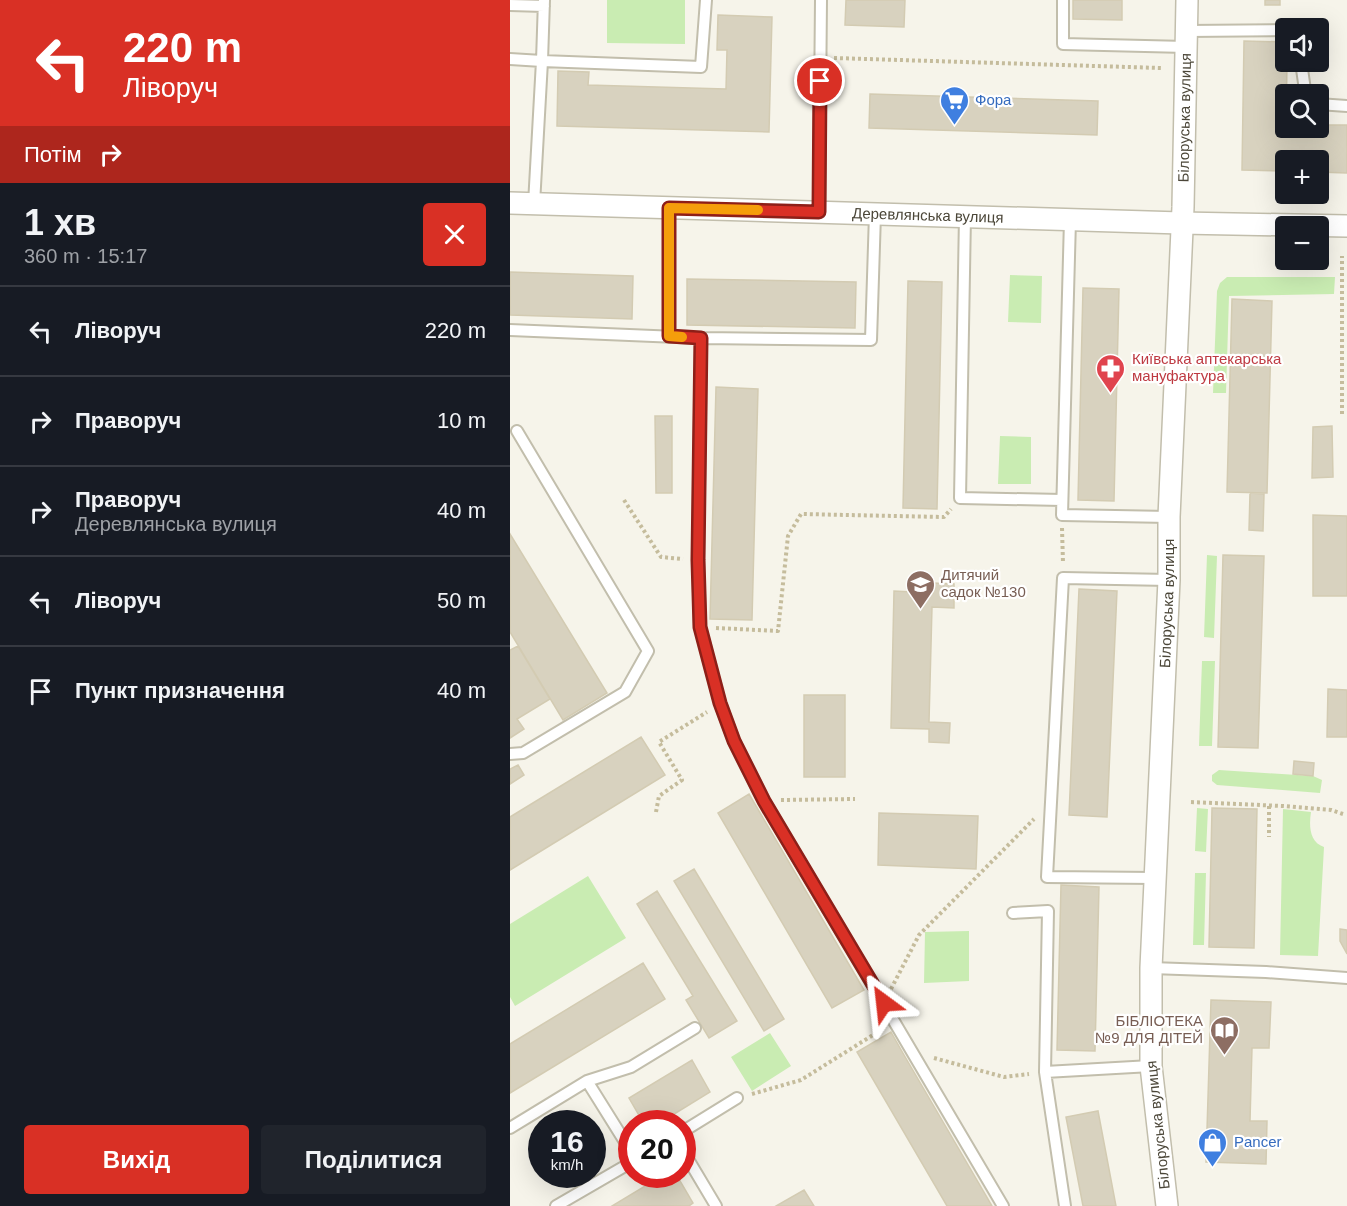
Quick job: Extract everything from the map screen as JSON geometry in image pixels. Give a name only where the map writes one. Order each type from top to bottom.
[{"type":"street","name":"Білоруська вулиця","points":[[1167,1206],[1151,1066],[1151,968],[1169,580],[1169,517],[1187,0]]},
{"type":"street","name":"Деревлянська вулиця","points":[[510,203],[1347,226]]},
{"type":"lane","points":[[510,59],[701,66],[706,0]]},
{"type":"lane","points":[[819,212],[821,0]]},
{"type":"lane","points":[[1063,0],[1063,44],[1186,39],[1275,31]]},
{"type":"lane","points":[[510,4],[544,3],[534,204]]},
{"type":"lane","points":[[1329,105],[1347,106]]},
{"type":"lane","points":[[669,208],[669,336]]},
{"type":"lane","points":[[510,330],[701,338],[871,340],[875,214]]},
{"type":"lane","points":[[966,216],[960,498],[1062,501]]},
{"type":"lane","points":[[1070,220],[1062,515],[1169,517]]},
{"type":"lane","points":[[701,338],[698,560],[700,627],[727,722],[764,801],[1003,1206]]},
{"type":"lane","points":[[510,754],[523,753],[625,692],[648,651],[517,431]]},
{"type":"lane","points":[[1155,878],[1047,877],[1063,578],[1169,580]]},
{"type":"lane","points":[[1013,913],[1048,911],[1045,1072],[1065,1206]]},
{"type":"lane","points":[[1151,968],[1266,972],[1347,978]]},
{"type":"lane","points":[[510,1128],[587,1081],[631,1067],[695,1028]]},
{"type":"lane","points":[[1045,1072],[1151,1066]]},
{"type":"lane","points":[[587,1081],[618,1131]]},
{"type":"lane","points":[[696,1123],[736,1098]]},
{"type":"lane","points":[[556,1206],[618,1170]]},
{"type":"lane","points":[[696,1172],[716,1206]]},
{"type":"path","points":[[820,58],[1161,68]]},
{"type":"path","points":[[1342,256],[1342,414]]},
{"type":"path","points":[[700,627],[778,631],[788,536],[801,514],[944,517],[960,498]]},
{"type":"path","points":[[624,500],[661,557],[698,560]]},
{"type":"path","points":[[1062,515],[1063,578]]},
{"type":"path","points":[[656,812],[659,796],[682,780],[659,742],[692,721]]},
{"type":"path","points":[[764,801],[855,799]]},
{"type":"path","points":[[884,1003],[919,935],[1051,802]]},
{"type":"path","points":[[1191,802],[1331,810],[1343,814]]},
{"type":"path","points":[[1269,806],[1269,837]]},
{"type":"path","points":[[736,1098],[801,1080],[894,1021]]},
{"type":"path","points":[[914,1053],[1004,1077],[1045,1072]]},
{"type":"green space","points":[[607,0],[685,0],[685,44],[607,43]]},
{"type":"green space","points":[[1010,275],[1042,276],[1041,323],[1008,322]]},
{"type":"green space","points":[[1227,277],[1335,277],[1334,294],[1229,296],[1226,393],[1213,393],[1217,291],[1220,283]]},
{"type":"green space","points":[[1000,436],[1031,437],[1031,484],[998,484]]},
{"type":"green space","points":[[1207,555],[1217,556],[1214,638],[1204,637]]},
{"type":"green space","points":[[1202,661],[1215,661],[1212,746],[1199,746]]},
{"type":"green space","points":[[1219,770],[1313,776],[1322,780],[1320,793],[1217,785],[1212,781],[1212,775]]},
{"type":"green space","points":[[1197,808],[1208,809],[1206,852],[1195,851]]},
{"type":"green space","points":[[1283,809],[1311,812],[1310,827],[1313,837],[1319,845],[1324,847],[1318,956],[1280,955]]},
{"type":"green space","points":[[1195,873],[1206,873],[1204,945],[1193,945]]},
{"type":"green space","points":[[588,876],[626,938],[515,1006],[510,997],[510,924]]},
{"type":"green space","points":[[969,931],[969,981],[924,983],[925,932]]},
{"type":"green space","points":[[770,1033],[791,1066],[752,1091],[731,1057]]},
{"type":"building","points":[[846,0],[905,0],[904,27],[845,25]]},
{"type":"building","points":[[1073,0],[1122,0],[1122,20],[1073,19]]},
{"type":"building","points":[[1265,0],[1280,0],[1280,5],[1265,5]]},
{"type":"building","points":[[718,15],[772,17],[769,132],[557,126],[558,71],[589,72],[588,85],[726,89],[727,50],[717,50]]},
{"type":"building","points":[[1244,41],[1275,42],[1275,72],[1287,72],[1287,84],[1275,84],[1275,138],[1329,138],[1329,125],[1347,125],[1347,173],[1329,172],[1329,150],[1275,150],[1275,171],[1242,170]]},
{"type":"building","points":[[870,94],[1098,101],[1097,135],[869,128]]},
{"type":"building","points":[[510,272],[633,276],[632,319],[510,315]]},
{"type":"building","points":[[687,279],[856,282],[855,328],[687,325]]},
{"type":"building","points":[[908,281],[942,282],[937,509],[903,508]]},
{"type":"building","points":[[1083,288],[1119,289],[1114,501],[1078,500]]},
{"type":"building","points":[[1232,299],[1272,301],[1267,493],[1227,492]]},
{"type":"building","points":[[716,387],[758,389],[752,620],[710,619]]},
{"type":"building","points":[[655,416],[672,416],[672,493],[656,493]]},
{"type":"building","points":[[1332,426],[1333,477],[1312,478],[1313,427]]},
{"type":"building","points":[[1250,493],[1264,494],[1263,531],[1249,530]]},
{"type":"building","points":[[1313,515],[1347,516],[1347,596],[1313,596]]},
{"type":"building","points":[[510,534],[607,693],[563,720],[510,632]]},
{"type":"building","points":[[1223,555],[1264,556],[1258,748],[1218,747]]},
{"type":"building","points":[[933,583],[954,584],[954,608],[932,607],[929,722],[950,723],[949,743],[929,742],[929,729],[891,728],[894,591],[933,593]]},
{"type":"building","points":[[1079,589],[1117,591],[1107,817],[1069,815]]},
{"type":"building","points":[[518,646],[550,699],[517,719],[524,729],[510,738],[510,650]]},
{"type":"building","points":[[1328,689],[1347,690],[1347,737],[1327,737]]},
{"type":"building","points":[[804,695],[845,695],[845,777],[804,777]]},
{"type":"building","points":[[641,737],[665,775],[510,870],[510,817]]},
{"type":"building","points":[[1294,761],[1314,763],[1313,776],[1293,774]]},
{"type":"building","points":[[518,765],[524,775],[510,784],[510,769]]},
{"type":"building","points":[[749,794],[864,990],[832,1008],[718,813]]},
{"type":"building","points":[[1212,808],[1257,809],[1254,948],[1209,947]]},
{"type":"building","points":[[879,813],[978,816],[976,869],[878,865]]},
{"type":"building","points":[[694,869],[784,1019],[764,1031],[674,881]]},
{"type":"building","points":[[1061,885],[1099,887],[1095,1051],[1057,1050]]},
{"type":"building","points":[[657,891],[737,1021],[709,1038],[686,1000],[693,996],[637,904]]},
{"type":"building","points":[[1340,929],[1347,930],[1347,954],[1340,941]]},
{"type":"building","points":[[643,963],[665,999],[510,1093],[510,1044]]},
{"type":"building","name":"БІБЛІОТЕКА №9 ДЛЯ ДІТЕЙ","points":[[1211,1000],[1271,1002],[1269,1048],[1252,1048],[1250,1121],[1267,1121],[1266,1164],[1206,1162]]},
{"type":"building","points":[[891,1032],[992,1206],[947,1206],[857,1052]]},
{"type":"building","points":[[692,1060],[710,1092],[681,1110],[636,1110],[629,1098]]},
{"type":"building","points":[[1098,1111],[1116,1206],[1083,1206],[1066,1117]]},
{"type":"building","points":[[642,1188],[684,1188],[693,1203],[689,1206],[612,1206]]},
{"type":"building","points":[[804,1190],[814,1206],[776,1206]]},
{"type":"slow traffic","points":[[682,337],[669,336],[669,208],[758,210]]},
{"type":"place","name":"Фора","points":[[954,126]]},
{"type":"place","name":"Київська аптекарська мануфактура","points":[[1111,394]]},
{"type":"place","name":"Дитячий садок №130","points":[[920,610]]},
{"type":"place","name":"БІБЛІОТЕКА №9 ДЛЯ ДІТЕЙ","points":[[1224,1056]]},
{"type":"place","name":"Pancer","points":[[1213,1168]]},
{"type":"route","points":[[820,81],[819,212],[669,208],[669,336],[701,338],[698,560],[700,627],[720,703],[734,741],[764,801],[884,1003]]}]
